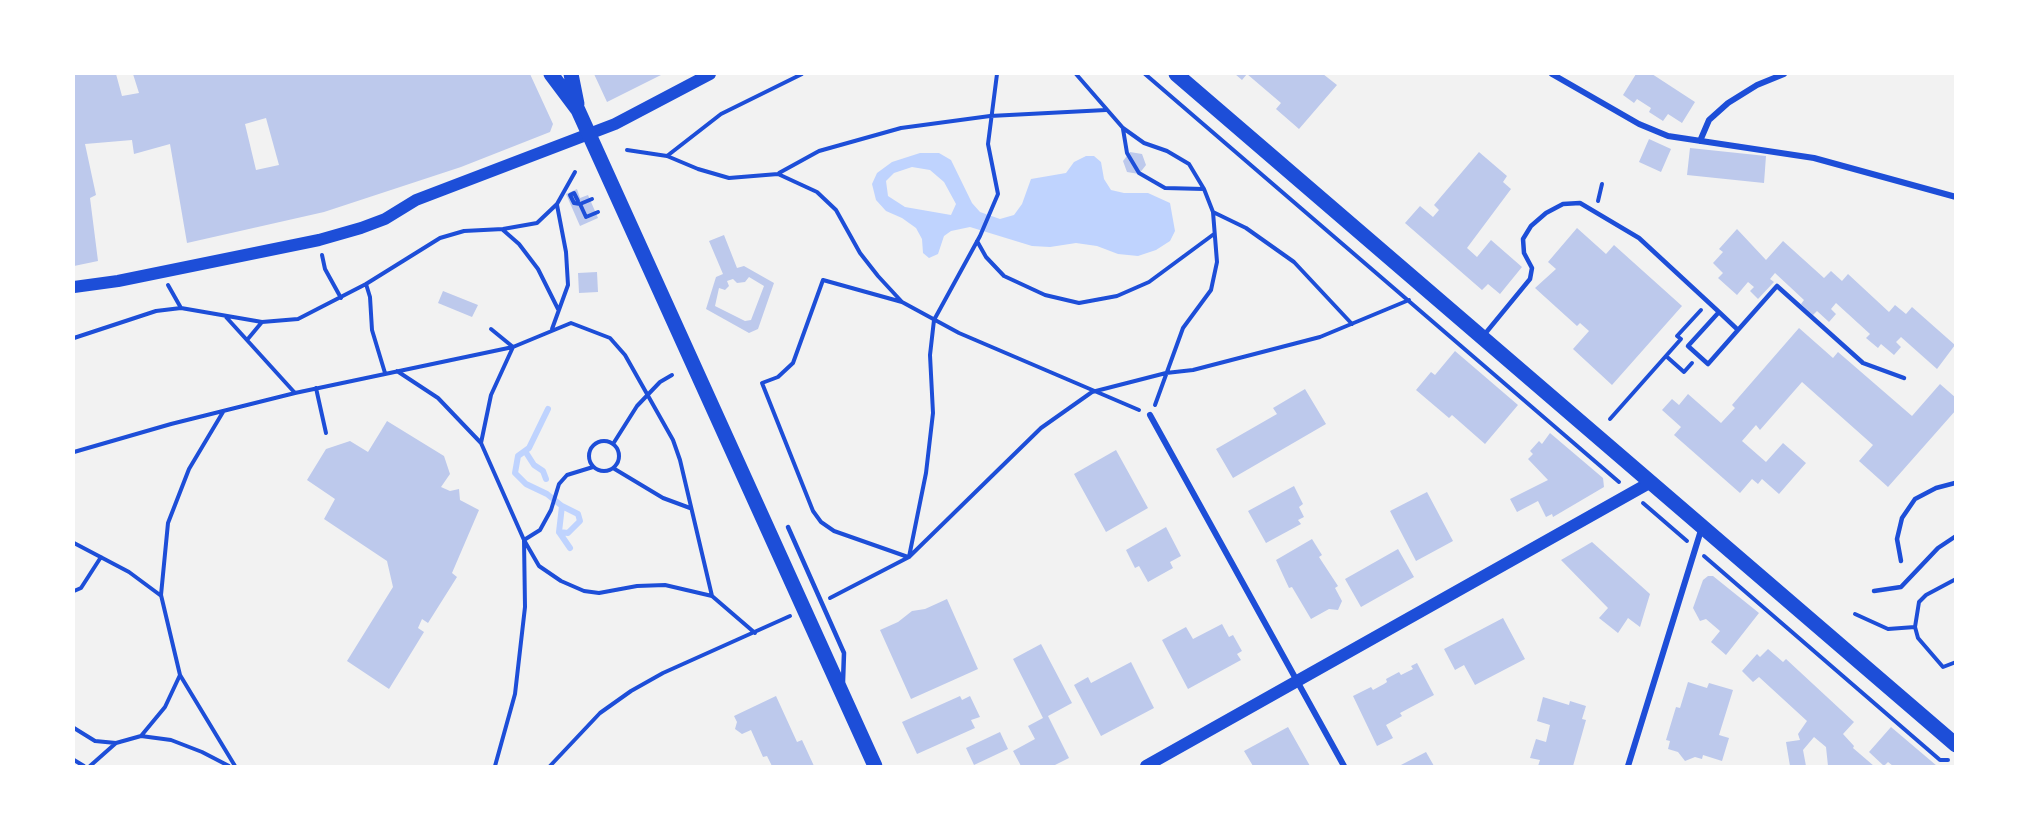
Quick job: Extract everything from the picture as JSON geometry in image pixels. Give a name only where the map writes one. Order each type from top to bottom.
[{"type":"main road","points":[[550,74],[578,110]]},
{"type":"main road","points":[[571,74],[578,110],[875,766]]},
{"type":"main road","points":[[74,287],[160,273],[319,240],[361,228],[385,219],[416,200],[615,124],[710,74]]},
{"type":"main road","points":[[1176,74],[1956,745]]},
{"type":"main road","points":[[1146,766],[1651,482]]},
{"type":"street","points":[[1552,74],[1639,124],[1668,136],[1814,158],[1956,197]]},
{"type":"street","points":[[1700,141],[1709,120],[1728,103],[1757,85],[1784,74]]},
{"type":"street","points":[[1150,415],[1344,766]]},
{"type":"street","points":[[1628,766],[1702,526]]},
{"type":"lane","points":[[1482,337],[1530,279],[1532,268],[1524,253],[1523,239],[1531,226],[1546,213],[1563,204],[1580,203],[1595,210],[1621,230],[1639,238],[1738,330]]},
{"type":"lane","points":[[1719,312],[1688,346],[1708,364],[1777,286],[1863,363],[1904,378]]},
{"type":"lane","points":[[1900,561],[1897,539],[1902,518],[1915,499],[1936,488],[1955,483]]},
{"type":"lane","points":[[788,527],[844,653],[842,693]]},
{"type":"lane","points":[[1874,591],[1901,587],[1938,548],[1956,536]]},
{"type":"path","points":[[668,156],[721,114],[802,74]]},
{"type":"path","points":[[909,557],[926,472],[932,423],[930,355],[934,320],[980,236],[998,194],[988,144],[997,74]]},
{"type":"path","points":[[909,557],[834,531],[821,522],[813,511],[762,383],[778,377],[793,363],[823,280],[902,302],[959,333],[1150,415],[1160,395],[1183,328],[1211,290],[1217,262],[1213,212],[1204,189],[1189,164],[1167,151],[1144,143],[1123,128],[1076,74]]},
{"type":"path","points":[[1145,74],[1940,760],[1956,760]]},
{"type":"path","points":[[627,150],[668,156],[698,169],[729,178],[778,174],[819,151],[901,128],[990,116],[1107,110]]},
{"type":"path","points":[[1123,128],[1127,153],[1139,173],[1165,188],[1204,189]]},
{"type":"path","points":[[74,338],[156,311],[181,308],[262,322],[298,319],[366,284],[440,238],[464,231],[503,229],[537,223],[557,204],[575,172]]},
{"type":"path","points":[[778,174],[818,192],[836,210],[860,253],[902,302]]},
{"type":"path","points":[[1595,210],[1602,184]]},
{"type":"path","points":[[592,199],[579,202],[583,214],[598,212]]},
{"type":"path","points":[[552,329],[568,285],[566,252],[557,204]]},
{"type":"path","points":[[1213,212],[1246,228],[1294,262],[1352,324]]},
{"type":"path","points":[[503,229],[519,244],[538,269],[558,310]]},
{"type":"path","points":[[977,241],[986,256],[1004,276],[1045,295],[1079,303],[1117,296],[1149,282],[1215,234]]},
{"type":"path","points":[[325,269],[341,298]]},
{"type":"path","points":[[160,273],[181,308]]},
{"type":"path","points":[[366,284],[370,297],[372,330],[385,373]]},
{"type":"path","points":[[1610,419],[1681,339],[1677,336],[1707,302]]},
{"type":"path","points":[[846,590],[909,557],[1041,428],[1092,392],[1166,373],[1193,370],[1320,338],[1402,303]]},
{"type":"path","points":[[226,317],[296,393]]},
{"type":"path","points":[[247,340],[262,322]]},
{"type":"path","points":[[74,452],[316,388],[513,347],[571,323],[610,338],[625,355],[673,440],[712,596]]},
{"type":"path","points":[[491,329],[513,347]]},
{"type":"path","points":[[481,442],[491,395],[513,347]]},
{"type":"path","points":[[1666,356],[1684,372]]},
{"type":"path","points":[[397,370],[438,398],[481,442],[524,540],[539,566],[561,581],[584,591],[599,593],[637,586],[665,585],[712,596],[755,633]]},
{"type":"path","points":[[613,444],[648,394],[660,382],[672,375]]},
{"type":"path","points":[[316,388],[326,433]]},
{"type":"path","points":[[223,412],[189,469],[168,523],[161,595],[180,675],[235,766]]},
{"type":"path","points":[[613,468],[619,456],[613,444],[603,441],[595,445],[589,458],[593,466],[601,471],[613,468],[663,498],[690,508]]},
{"type":"path","points":[[524,540],[540,530],[551,510],[559,484],[567,475],[593,466]]},
{"type":"path","points":[[495,766],[515,694],[525,607],[524,540]]},
{"type":"path","points":[[74,543],[129,572],[161,595]]},
{"type":"path","points":[[74,591],[81,588],[102,557]]},
{"type":"path","points":[[1956,579],[1926,595],[1919,602],[1915,627],[1918,638],[1943,667],[1956,662]]},
{"type":"path","points":[[550,766],[600,713],[631,691],[663,673],[804,609]]},
{"type":"path","points":[[1855,614],[1888,629],[1915,627]]},
{"type":"path","points":[[141,736],[165,707],[180,675]]},
{"type":"path","points":[[74,728],[95,741],[116,743],[141,736],[171,740],[230,766]]},
{"type":"path","points":[[90,766],[116,743]]},
{"type":"path","points":[[74,760],[84,766]]},
{"type":"water","points":[[920,153],[939,153],[951,160],[972,203],[980,212],[1000,219],[1014,215],[1022,204],[1031,179],[1066,173],[1074,162],[1086,156],[1094,156],[1101,162],[1104,179],[1111,190],[1124,193],[1148,193],[1170,203],[1175,231],[1170,241],[1156,250],[1138,256],[1118,254],[1097,246],[1076,243],[1050,247],[1032,246],[970,227],[951,231],[944,236],[938,254],[929,258],[923,253],[922,239],[916,228],[886,211],[876,200],[872,184],[877,173],[892,162]],"holes":[[[912,167],[930,170],[944,182],[956,204],[951,215],[905,207],[888,196],[886,181],[894,173]]]},
{"type":"building","points":[[74,74],[116,74],[122,96],[139,93],[133,74],[530,74],[553,124],[550,132],[461,167],[324,212],[187,243],[170,144],[134,154],[132,140],[85,144],[96,195],[90,198],[98,261],[74,266]],"holes":[[[266,118],[279,165],[256,170],[245,124]]]},
{"type":"building","points":[[594,74],[663,74],[607,102]]},
{"type":"building","points":[[1235,74],[1247,74],[1242,80]]},
{"type":"building","points":[[1247,74],[1323,74],[1337,85],[1299,129],[1276,109],[1281,103]]},
{"type":"building","points":[[1636,74],[1652,74],[1695,102],[1682,123],[1668,114],[1663,121],[1649,112],[1651,108],[1637,99],[1634,103],[1623,95]]},
{"type":"building","points":[[1649,139],[1671,149],[1661,172],[1639,162]]},
{"type":"building","points":[[1690,148],[1766,156],[1764,183],[1687,175]]},
{"type":"building","points":[[1130,152],[1142,154],[1146,165],[1139,174],[1127,172],[1123,161]]},
{"type":"building","points":[[1479,152],[1507,176],[1503,182],[1511,189],[1467,248],[1477,257],[1491,240],[1522,267],[1500,294],[1488,284],[1482,290],[1405,223],[1420,206],[1433,217],[1439,210],[1434,205]]},
{"type":"building","points":[[577,189],[580,198],[588,195],[598,218],[580,226],[566,194]]},
{"type":"building","points":[[1577,228],[1606,254],[1614,245],[1682,306],[1612,385],[1573,349],[1589,331],[1580,323],[1577,326],[1535,288],[1556,269],[1548,262]]},
{"type":"building","points":[[1737,229],[1766,260],[1783,241],[1824,278],[1831,271],[1842,281],[1848,274],[1889,312],[1895,305],[1906,314],[1912,307],[1955,345],[1937,369],[1901,337],[1896,342],[1901,347],[1894,355],[1881,344],[1878,348],[1866,338],[1870,334],[1836,303],[1831,309],[1836,314],[1829,322],[1817,311],[1813,315],[1801,304],[1804,300],[1775,273],[1770,279],[1774,282],[1758,299],[1750,291],[1754,287],[1748,282],[1737,295],[1718,278],[1723,273],[1713,263],[1723,252],[1719,249]]},
{"type":"building","points":[[724,235],[737,268],[744,266],[774,283],[758,329],[749,333],[706,309],[716,277],[723,274],[709,241]],"holes":[[[749,277],[764,286],[751,320],[745,321],[715,306],[719,288],[725,290],[729,286],[727,281],[733,279],[737,283],[745,282]]]},
{"type":"building","points":[[597,272],[598,292],[579,293],[578,273]]},
{"type":"building","points":[[443,291],[478,305],[472,317],[438,303]]},
{"type":"building","points":[[1799,328],[1833,358],[1838,352],[1912,416],[1940,384],[1956,398],[1956,410],[1888,487],[1859,461],[1873,445],[1802,382],[1760,430],[1756,425],[1742,441],[1766,462],[1783,443],[1806,463],[1779,494],[1762,479],[1758,484],[1752,479],[1740,493],[1674,435],[1681,427],[1662,410],[1672,399],[1679,405],[1688,394],[1721,423],[1735,408],[1732,405]]},
{"type":"building","points":[[1455,351],[1518,405],[1485,444],[1452,415],[1449,418],[1416,390],[1431,372],[1435,375]]},
{"type":"building","points":[[1305,389],[1326,424],[1233,478],[1216,449],[1277,414],[1273,408]]},
{"type":"building","points":[[387,421],[444,456],[450,474],[441,487],[450,491],[459,489],[460,500],[479,510],[452,573],[457,577],[428,623],[422,619],[418,628],[424,632],[389,689],[347,661],[393,587],[387,561],[324,519],[335,499],[307,480],[326,449],[350,441],[368,452]]},
{"type":"building","points":[[1550,433],[1603,478],[1604,487],[1553,517],[1552,514],[1546,517],[1538,501],[1517,512],[1510,499],[1548,480],[1528,459],[1533,454],[1530,451],[1539,441],[1542,444]]},
{"type":"building","points":[[1116,450],[1148,508],[1106,532],[1074,474]]},
{"type":"building","points":[[1294,486],[1303,504],[1299,507],[1304,517],[1298,520],[1301,524],[1266,543],[1248,511]]},
{"type":"building","points":[[1427,492],[1453,541],[1416,561],[1390,511]]},
{"type":"building","points":[[1166,527],[1181,556],[1170,562],[1173,568],[1148,582],[1139,566],[1135,568],[1126,550]]},
{"type":"building","points":[[1312,539],[1322,555],[1319,557],[1338,586],[1335,588],[1342,601],[1338,610],[1329,609],[1311,619],[1292,587],[1289,588],[1276,560]]},
{"type":"building","points":[[1592,542],[1650,594],[1640,627],[1628,618],[1618,633],[1599,618],[1608,608],[1561,560]]},
{"type":"building","points":[[1398,549],[1414,577],[1361,607],[1345,579]]},
{"type":"building","points":[[1708,576],[1713,576],[1759,613],[1726,655],[1711,642],[1720,631],[1706,619],[1700,621],[1693,608],[1703,580]]},
{"type":"building","points":[[947,599],[978,669],[911,699],[880,630],[898,622],[912,611],[925,609]]},
{"type":"building","points":[[1503,618],[1525,659],[1475,685],[1464,665],[1455,670],[1444,649]]},
{"type":"building","points":[[1222,624],[1229,637],[1233,635],[1242,651],[1237,654],[1241,660],[1188,689],[1162,640],[1186,627],[1193,639]]},
{"type":"building","points":[[1041,644],[1072,703],[1048,716],[1069,758],[1053,766],[1021,766],[1013,751],[1035,739],[1028,726],[1043,718],[1013,659]]},
{"type":"building","points":[[1768,649],[1783,662],[1786,659],[1854,722],[1843,734],[1854,746],[1853,748],[1874,766],[1828,766],[1826,747],[1814,737],[1803,750],[1806,766],[1790,766],[1786,742],[1800,740],[1798,734],[1807,721],[1759,677],[1753,682],[1742,671],[1757,654],[1760,657]]},
{"type":"building","points":[[1131,662],[1154,708],[1101,736],[1074,685],[1088,677],[1091,683]]},
{"type":"building","points":[[1417,663],[1434,695],[1400,713],[1402,716],[1386,725],[1393,738],[1377,746],[1353,696],[1371,687],[1373,690],[1399,672],[1401,675],[1413,669],[1411,666]]},
{"type":"building","points":[[1688,682],[1707,688],[1709,683],[1733,690],[1719,735],[1729,738],[1722,761],[1703,755],[1702,759],[1695,757],[1685,761],[1678,752],[1668,749],[1670,741],[1666,740],[1676,707],[1680,708]]},
{"type":"building","points":[[776,696],[797,742],[802,740],[814,766],[772,766],[767,756],[763,757],[751,730],[742,734],[735,729],[737,722],[734,716]]},
{"type":"building","points":[[960,696],[962,700],[970,696],[980,717],[971,720],[975,728],[917,754],[902,722]]},
{"type":"building","points":[[1543,697],[1569,705],[1570,701],[1586,706],[1582,719],[1586,720],[1573,766],[1538,766],[1540,760],[1530,758],[1536,739],[1546,742],[1550,725],[1537,721]]},
{"type":"building","points":[[1288,727],[1310,766],[1253,766],[1244,751]]},
{"type":"building","points":[[1891,727],[1937,766],[1893,766],[1888,762],[1884,766],[1869,752]]},
{"type":"building","points":[[1000,732],[1008,749],[974,765],[966,748]]},
{"type":"building","points":[[1426,752],[1434,766],[1399,766]]},
{"type":"waterway","points":[[548,409],[529,448],[518,456],[515,473],[526,484],[547,494],[562,506],[559,532],[570,548]]},
{"type":"waterway","points":[[525,451],[534,465],[543,471],[546,479]]},
{"type":"waterway","points":[[559,532],[568,533],[580,521],[578,514],[562,506]]}]
